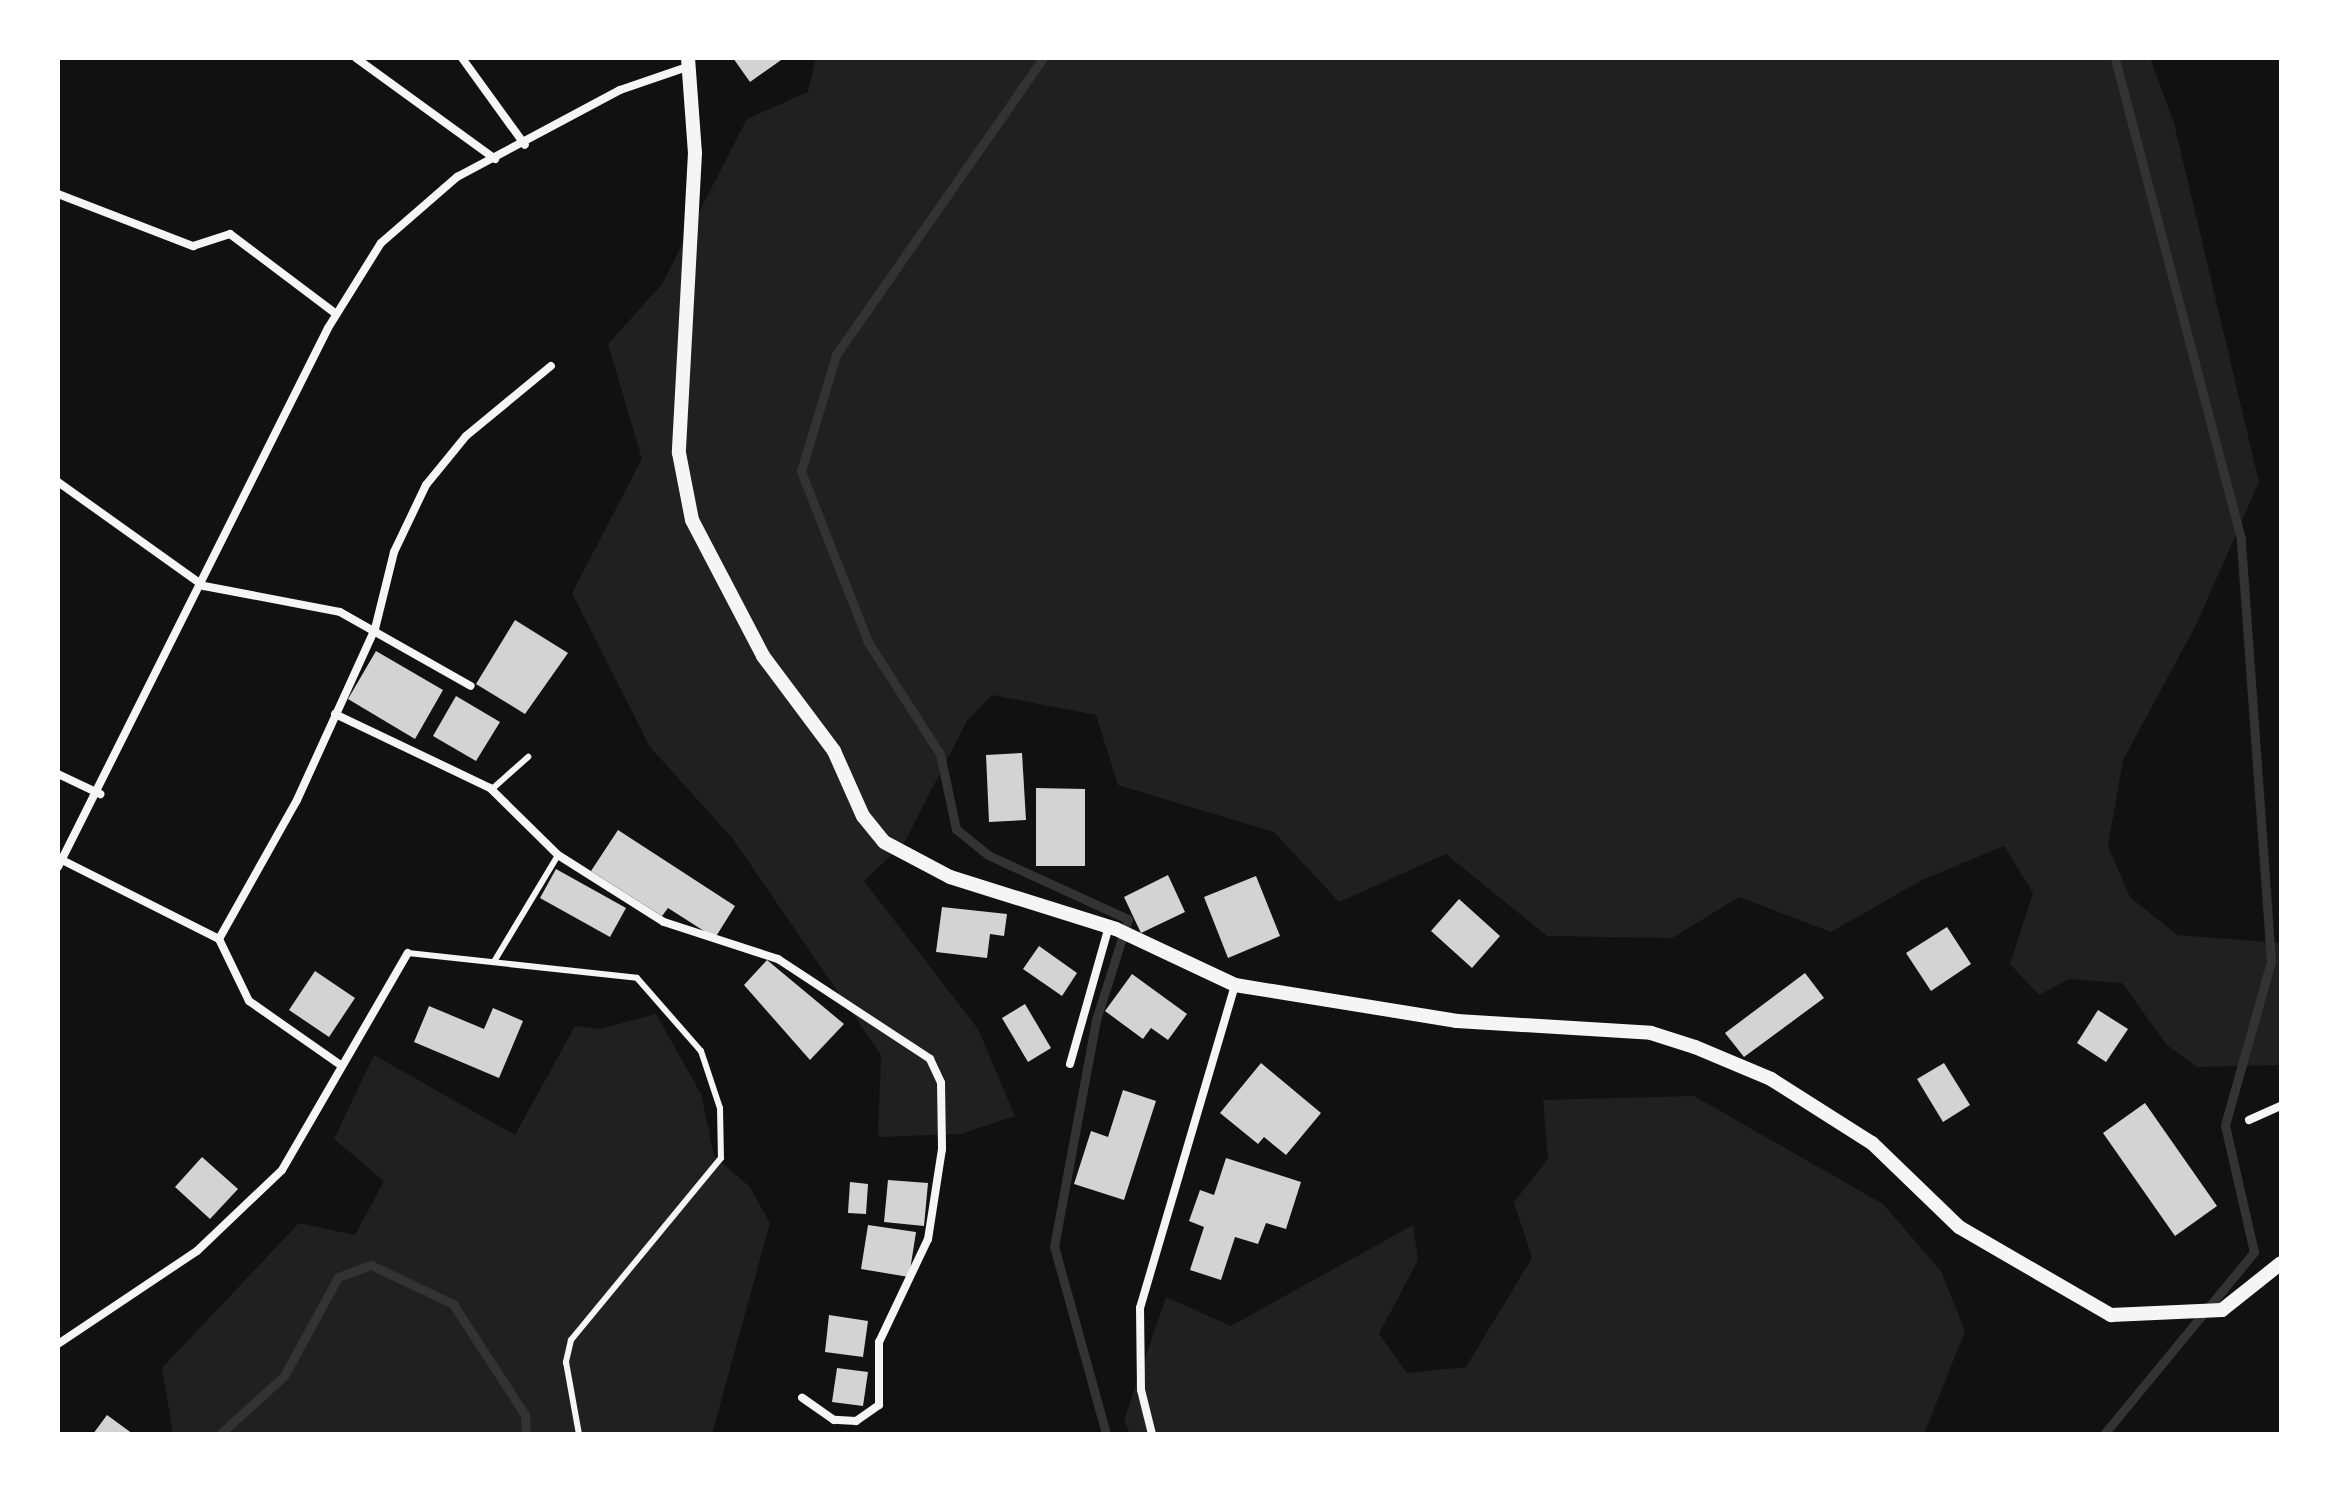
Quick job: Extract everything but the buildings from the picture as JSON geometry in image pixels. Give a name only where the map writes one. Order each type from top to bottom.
[{"type":"street","points":[[356,58],[495,159]]},
{"type":"street","points":[[462,58],[525,145]]},
{"type":"street","points":[[339,1064],[249,1001],[219,939],[60,864],[100,794],[336,314],[381,243],[457,177],[525,145],[620,90],[690,62],[690,307],[679,453],[692,520],[716,573],[884,842],[950,877],[1113,928],[1235,985],[1457,1021],[1651,1033],[1695,1047],[1771,1079],[1872,1143],[1959,1227],[2009,1262],[2111,1315],[2172,1317],[2222,1310],[2281,1263]]},
{"type":"street","points":[[58,194],[193,246],[230,234],[336,314]]},
{"type":"street","points":[[219,939],[297,800],[375,629],[394,552],[426,485],[466,436],[551,366]]},
{"type":"street","points":[[58,482],[204,586],[340,612],[375,629],[471,686]]},
{"type":"street","points":[[335,714],[427,752],[491,790],[558,855],[664,922],[791,966],[904,1040],[935,1071],[942,1149],[928,1239],[879,1342],[879,1405],[865,1418],[834,1420],[802,1398]]},
{"type":"street","points":[[58,774],[100,794]]},
{"type":"street","points":[[1070,1064],[1113,928]]},
{"type":"street","points":[[58,1344],[238,1216],[282,1170],[339,1064],[408,953]]},
{"type":"street","points":[[1152,1434],[1141,1390],[1140,1308],[1235,985]]},
{"type":"street","points":[[2249,1120],[2281,1106]]},
{"type":"lane","points":[[491,790],[528,757]]},
{"type":"lane","points":[[495,960],[558,855]]},
{"type":"lane","points":[[408,953],[495,960],[649,983],[701,1051],[720,1108],[721,1158],[571,1340],[566,1362],[579,1434]]},
{"type":"shaded area","points":[[816,58],[2150,58],[2174,123],[2259,482],[2196,625],[2123,760],[2108,846],[2130,897],[2177,935],[2281,943],[2281,1065],[2197,1067],[2167,1045],[2122,983],[2069,979],[2039,995],[2010,964],[2033,893],[2004,846],[1922,880],[1831,932],[1739,897],[1672,938],[1547,936],[1446,854],[1339,902],[1274,832],[1118,785],[1096,715],[992,695],[967,721],[904,843],[864,881],[978,1029],[1015,1116],[961,1134],[878,1137],[881,1055],[733,839],[650,747],[572,593],[642,459],[608,344],[662,284],[747,119],[808,92]]},
{"type":"shaded area","points":[[656,1014],[701,1094],[714,1156],[749,1186],[770,1223],[712,1434],[173,1434],[162,1368],[299,1223],[355,1235],[384,1181],[334,1139],[374,1055],[515,1135],[575,1026],[600,1029]]},
{"type":"shaded area","points":[[1694,1096],[1883,1204],[1941,1271],[1965,1331],[1924,1434],[1130,1434],[1124,1420],[1166,1297],[1231,1326],[1413,1225],[1418,1260],[1379,1334],[1407,1373],[1466,1367],[1532,1258],[1514,1202],[1548,1159],[1543,1100]]},
{"type":"waterway","points":[[1043,58],[836,355],[801,471],[868,642],[940,754],[956,829],[988,855],[1128,919],[1096,1020],[1054,1246],[1106,1434]]},
{"type":"waterway","points":[[2104,1434],[2254,1252],[2225,1125],[2271,961],[2241,539],[2115,58]]},
{"type":"waterway","points":[[220,1434],[284,1376],[338,1277],[371,1265],[453,1304],[525,1415],[526,1434]]}]
